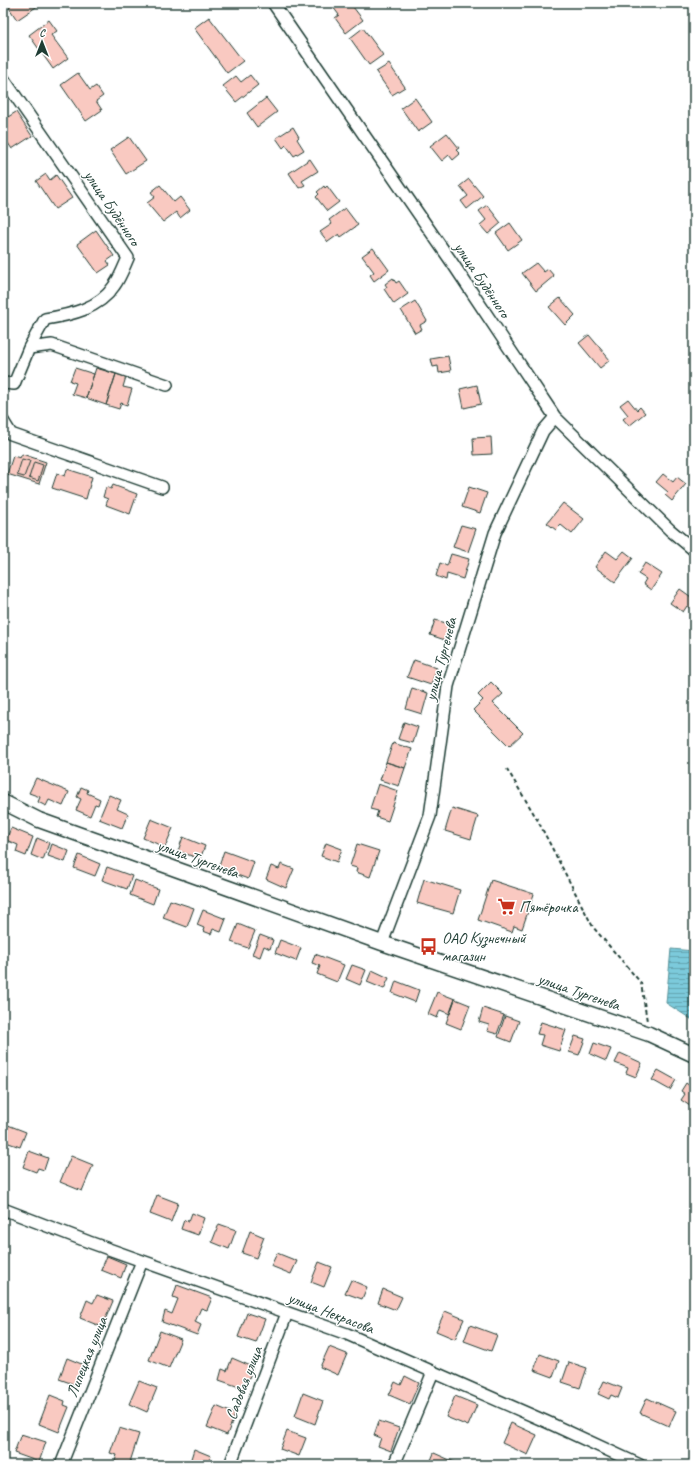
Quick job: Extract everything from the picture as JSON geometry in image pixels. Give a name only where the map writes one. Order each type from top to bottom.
[{"type":"street","name":"улица Будённого","points":[[273,3],[451,261],[555,417],[670,530],[694,550]]},
{"type":"street","name":"улица Будённого","points":[[3,78],[128,258],[114,286],[96,304],[68,315],[45,319],[29,348],[14,384],[3,383]]},
{"type":"street","points":[[29,348],[52,345],[167,385]]},
{"type":"street","name":"улица Тургенева","points":[[382,943],[430,816],[448,686],[495,533],[543,431],[555,417]]},
{"type":"street","points":[[3,421],[11,434],[162,487]]},
{"type":"street","name":"улица Тургенева","points":[[3,802],[39,820],[382,943],[649,1034],[694,1055]]},
{"type":"street","name":"улица Некрасова","points":[[3,1209],[142,1261],[347,1334],[547,1422],[640,1465]]},
{"type":"street","name":"Липецкая улица","points":[[61,1465],[142,1261]]},
{"type":"street","name":"Садовая улица","points":[[230,1465],[288,1313]]},
{"type":"street","points":[[394,1465],[433,1372]]},
{"type":"path","points":[[507,769],[537,820],[593,927],[641,983],[649,1034]]},
{"type":"water","points":[[671,949],[694,951],[694,1021],[666,1003]]},
{"type":"building","points":[[6,3],[42,3],[17,20]]},
{"type":"building","points":[[330,3],[350,3],[363,20],[346,33],[335,18],[339,15]]},
{"type":"building","points":[[209,17],[243,61],[227,73],[194,28]]},
{"type":"building","points":[[49,20],[57,31],[51,35],[68,58],[53,69],[29,35]]},
{"type":"building","points":[[363,28],[383,55],[369,65],[350,38]]},
{"type":"building","points":[[389,64],[405,87],[392,95],[376,72]]},
{"type":"building","points":[[78,73],[90,90],[96,86],[103,96],[96,101],[102,110],[86,121],[61,85]]},
{"type":"building","points":[[250,75],[258,85],[236,102],[223,86],[236,76],[241,82]]},
{"type":"building","points":[[266,98],[277,112],[257,127],[247,113]]},
{"type":"building","points":[[415,98],[432,122],[418,132],[401,108]]},
{"type":"building","points":[[16,112],[32,136],[12,149],[3,136],[3,120]]},
{"type":"building","points":[[293,127],[299,137],[297,139],[304,150],[294,156],[286,145],[283,148],[276,138]]},
{"type":"building","points":[[447,133],[459,148],[456,150],[460,154],[453,160],[449,155],[442,161],[430,146]]},
{"type":"building","points":[[129,137],[146,161],[126,174],[110,150]]},
{"type":"building","points":[[310,159],[318,171],[302,181],[305,185],[299,188],[289,173]]},
{"type":"building","points":[[46,174],[50,180],[56,175],[72,198],[55,209],[36,181]]},
{"type":"building","points":[[469,179],[483,196],[467,209],[461,201],[468,196],[460,186]]},
{"type":"building","points":[[160,185],[174,202],[180,197],[190,210],[180,218],[176,212],[163,222],[147,203],[155,197],[151,192]]},
{"type":"building","points":[[324,186],[325,188],[327,186],[339,202],[327,211],[316,197],[319,194],[317,192]]},
{"type":"building","points":[[487,205],[501,223],[488,234],[480,225],[486,220],[479,211]]},
{"type":"building","points":[[345,208],[358,225],[341,237],[339,234],[328,242],[320,232],[332,224],[329,220]]},
{"type":"building","points":[[510,223],[522,240],[508,250],[496,233]]},
{"type":"building","points":[[96,230],[114,256],[107,261],[110,265],[98,273],[77,244]]},
{"type":"building","points":[[373,248],[389,270],[374,281],[370,275],[374,272],[362,256]]},
{"type":"building","points":[[536,263],[544,272],[548,269],[554,276],[536,291],[522,273]]},
{"type":"building","points":[[393,278],[396,283],[399,281],[408,294],[394,304],[384,289],[387,287],[385,284]]},
{"type":"building","points":[[560,298],[575,315],[565,325],[549,307]]},
{"type":"building","points":[[415,301],[427,321],[420,325],[422,329],[415,333],[401,310]]},
{"type":"building","points":[[589,335],[610,360],[600,368],[579,343]]},
{"type":"building","points":[[448,356],[451,371],[439,373],[438,366],[433,367],[431,359]]},
{"type":"building","points":[[75,368],[94,374],[86,398],[72,394],[76,383],[70,381]]},
{"type":"building","points":[[96,368],[116,374],[106,405],[86,398]]},
{"type":"building","points":[[116,374],[126,377],[123,387],[132,389],[127,405],[121,403],[119,409],[106,405]]},
{"type":"building","points":[[477,385],[481,404],[464,408],[460,389]]},
{"type":"building","points":[[628,399],[637,410],[640,407],[645,413],[629,426],[623,419],[628,415],[620,405]]},
{"type":"building","points":[[491,437],[492,454],[474,455],[473,438]]},
{"type":"building","points":[[22,454],[46,462],[39,484],[7,474],[13,456],[20,458]]},
{"type":"building","points":[[22,459],[30,461],[24,477],[17,475]]},
{"type":"building","points":[[34,462],[43,465],[38,481],[29,478]]},
{"type":"building","points":[[67,469],[92,477],[86,499],[52,488],[57,473],[65,476]]},
{"type":"building","points":[[663,474],[673,482],[677,477],[686,484],[672,501],[665,495],[668,492],[656,482]]},
{"type":"building","points":[[113,485],[137,494],[130,514],[106,505],[108,499],[103,497],[106,487],[111,489]]},
{"type":"building","points":[[469,487],[487,493],[480,513],[462,507]]},
{"type":"building","points":[[563,503],[584,519],[572,534],[561,525],[556,530],[547,523]]},
{"type":"building","points":[[461,525],[476,529],[468,552],[453,547]]},
{"type":"building","points":[[606,551],[617,559],[624,551],[633,558],[615,582],[595,567]]},
{"type":"building","points":[[451,554],[469,559],[463,579],[447,574],[446,580],[436,576],[440,563],[447,566]]},
{"type":"building","points":[[645,563],[662,574],[651,590],[643,584],[646,579],[638,574]]},
{"type":"building","points":[[680,589],[694,599],[694,611],[687,606],[683,612],[670,603]]},
{"type":"building","points":[[435,620],[450,624],[445,640],[430,635]]},
{"type":"building","points":[[414,660],[437,668],[431,685],[407,677]]},
{"type":"building","points":[[491,682],[503,694],[493,703],[523,733],[509,746],[473,710],[483,700],[478,695]]},
{"type":"building","points":[[412,688],[428,693],[422,714],[406,709]]},
{"type":"building","points":[[404,722],[418,727],[413,743],[398,739]]},
{"type":"building","points":[[393,743],[412,749],[405,768],[386,762]]},
{"type":"building","points":[[386,762],[405,768],[399,786],[380,780]]},
{"type":"building","points":[[36,778],[69,792],[63,806],[49,800],[46,806],[38,802],[40,797],[29,793]]},
{"type":"building","points":[[378,784],[398,791],[388,821],[376,817],[378,811],[370,809]]},
{"type":"building","points":[[81,787],[88,790],[87,793],[100,799],[98,805],[95,804],[90,816],[76,810],[81,799],[77,797]]},
{"type":"building","points":[[109,795],[121,800],[117,809],[128,814],[122,828],[99,819]]},
{"type":"building","points":[[452,808],[478,816],[471,839],[445,831]]},
{"type":"building","points":[[151,819],[173,828],[165,847],[143,838]]},
{"type":"building","points":[[11,828],[33,837],[26,856],[16,852],[18,845],[6,840]]},
{"type":"building","points":[[183,837],[205,846],[200,859],[178,851]]},
{"type":"building","points":[[37,838],[49,843],[43,860],[31,855]]},
{"type":"building","points":[[326,843],[342,849],[337,862],[321,856]]},
{"type":"building","points":[[52,844],[69,851],[65,862],[48,856]]},
{"type":"building","points":[[357,844],[379,851],[370,877],[356,872],[357,868],[350,866]]},
{"type":"building","points":[[224,851],[254,862],[248,879],[218,868]]},
{"type":"building","points":[[79,855],[100,864],[95,876],[74,868]]},
{"type":"building","points":[[281,864],[294,869],[286,888],[266,879],[271,866],[279,869]]},
{"type":"building","points":[[107,867],[132,876],[127,889],[102,880]]},
{"type":"building","points":[[424,879],[460,890],[453,913],[417,903]]},
{"type":"building","points":[[135,880],[158,889],[153,904],[130,895]]},
{"type":"building","name":"Пятёрочка","points":[[491,880],[534,894],[522,929],[514,926],[512,932],[478,920]]},
{"type":"building","points":[[170,900],[194,908],[187,927],[163,918]]},
{"type":"building","points":[[203,910],[226,919],[221,932],[213,929],[211,934],[203,931],[204,928],[197,925]]},
{"type":"building","points":[[238,924],[255,931],[248,948],[231,942]]},
{"type":"building","points":[[260,935],[273,940],[270,949],[264,946],[260,957],[252,954]]},
{"type":"building","points":[[280,940],[301,948],[296,961],[275,953]]},
{"type":"building","points":[[315,954],[344,965],[337,982],[317,974],[320,966],[312,963]]},
{"type":"building","points":[[352,965],[366,970],[360,985],[346,979]]},
{"type":"building","points":[[372,970],[389,978],[384,989],[367,982]]},
{"type":"building","points":[[396,981],[419,990],[415,1002],[392,993]]},
{"type":"building","points":[[437,992],[455,999],[450,1014],[440,1010],[437,1018],[428,1014]]},
{"type":"building","points":[[455,999],[470,1005],[461,1029],[446,1023]]},
{"type":"building","points":[[483,1008],[504,1015],[497,1034],[487,1031],[489,1025],[479,1022]]},
{"type":"building","points":[[505,1016],[519,1021],[511,1042],[498,1037]]},
{"type":"building","points":[[541,1022],[566,1030],[559,1051],[540,1045],[543,1035],[537,1034]]},
{"type":"building","points":[[575,1036],[585,1039],[579,1055],[569,1052]]},
{"type":"building","points":[[594,1043],[611,1049],[606,1061],[590,1054]]},
{"type":"building","points":[[620,1053],[642,1063],[636,1077],[626,1073],[628,1068],[615,1063]]},
{"type":"building","points":[[658,1070],[676,1080],[670,1090],[652,1080]]},
{"type":"building","points":[[686,1083],[694,1089],[694,1100],[690,1106],[681,1100],[685,1094],[681,1091]]},
{"type":"building","points":[[8,1125],[26,1132],[20,1147],[3,1141]]},
{"type":"building","points":[[29,1151],[48,1158],[44,1170],[38,1168],[36,1172],[23,1167]]},
{"type":"building","points":[[71,1156],[93,1165],[82,1191],[60,1182]]},
{"type":"building","points":[[157,1195],[178,1203],[171,1222],[150,1214]]},
{"type":"building","points":[[192,1213],[204,1218],[198,1235],[181,1229],[184,1220],[189,1221]]},
{"type":"building","points":[[219,1224],[236,1230],[229,1249],[212,1242]]},
{"type":"building","points":[[250,1231],[264,1237],[256,1258],[242,1253]]},
{"type":"building","points":[[277,1253],[297,1261],[291,1274],[271,1266]]},
{"type":"building","points":[[107,1256],[126,1264],[121,1278],[101,1270]]},
{"type":"building","points":[[319,1262],[332,1267],[324,1287],[311,1282]]},
{"type":"building","points":[[351,1280],[367,1287],[362,1299],[345,1293]]},
{"type":"building","points":[[177,1285],[212,1298],[207,1310],[201,1308],[195,1322],[201,1325],[197,1335],[162,1322],[165,1311],[172,1314],[178,1299],[173,1297]]},
{"type":"building","points":[[383,1289],[402,1297],[396,1310],[378,1303]]},
{"type":"building","points":[[97,1295],[113,1301],[102,1327],[80,1318],[87,1300],[93,1303]]},
{"type":"building","points":[[445,1311],[464,1319],[455,1339],[436,1331]]},
{"type":"building","points":[[247,1313],[265,1319],[256,1343],[238,1337]]},
{"type":"building","points":[[470,1325],[497,1335],[491,1351],[464,1341]]},
{"type":"building","points":[[160,1331],[181,1339],[169,1368],[149,1360]]},
{"type":"building","points":[[329,1347],[347,1354],[338,1375],[320,1367]]},
{"type":"building","points":[[540,1354],[559,1361],[553,1377],[534,1370]]},
{"type":"building","points":[[67,1358],[84,1365],[76,1385],[59,1379]]},
{"type":"building","points":[[232,1358],[253,1367],[245,1389],[219,1380],[222,1369],[227,1371]]},
{"type":"building","points":[[569,1362],[587,1368],[580,1388],[562,1382]]},
{"type":"building","points":[[405,1376],[419,1383],[410,1404],[389,1395],[395,1382],[401,1385]]},
{"type":"building","points":[[139,1381],[157,1388],[147,1412],[129,1404]]},
{"type":"building","points":[[604,1381],[622,1388],[618,1398],[611,1395],[609,1399],[598,1394]]},
{"type":"building","points":[[303,1393],[323,1401],[315,1424],[295,1416]]},
{"type":"building","points":[[50,1395],[65,1401],[64,1405],[69,1407],[59,1432],[39,1424]]},
{"type":"building","points":[[455,1396],[477,1405],[468,1426],[446,1417]]},
{"type":"building","points":[[647,1398],[676,1411],[669,1426],[640,1413]]},
{"type":"building","points":[[216,1406],[235,1414],[227,1435],[207,1427]]},
{"type":"building","points":[[379,1421],[399,1428],[391,1451],[378,1446],[381,1438],[374,1435]]},
{"type":"building","points":[[511,1423],[537,1435],[528,1455],[502,1443]]},
{"type":"building","points":[[119,1428],[139,1434],[129,1465],[115,1461],[117,1455],[110,1453]]},
{"type":"building","points":[[287,1431],[306,1438],[299,1456],[280,1449]]},
{"type":"building","points":[[21,1434],[46,1442],[39,1462],[14,1453]]},
{"type":"building","points":[[194,1449],[211,1456],[208,1463],[214,1465],[189,1465]]},
{"type":"building","points":[[434,1453],[459,1464],[429,1465]]},
{"type":"place","name":"Пятёрочка","points":[[506,907]]},
{"type":"place","name":"ОАО Кузнечный магазин","points":[[429,947]]}]
